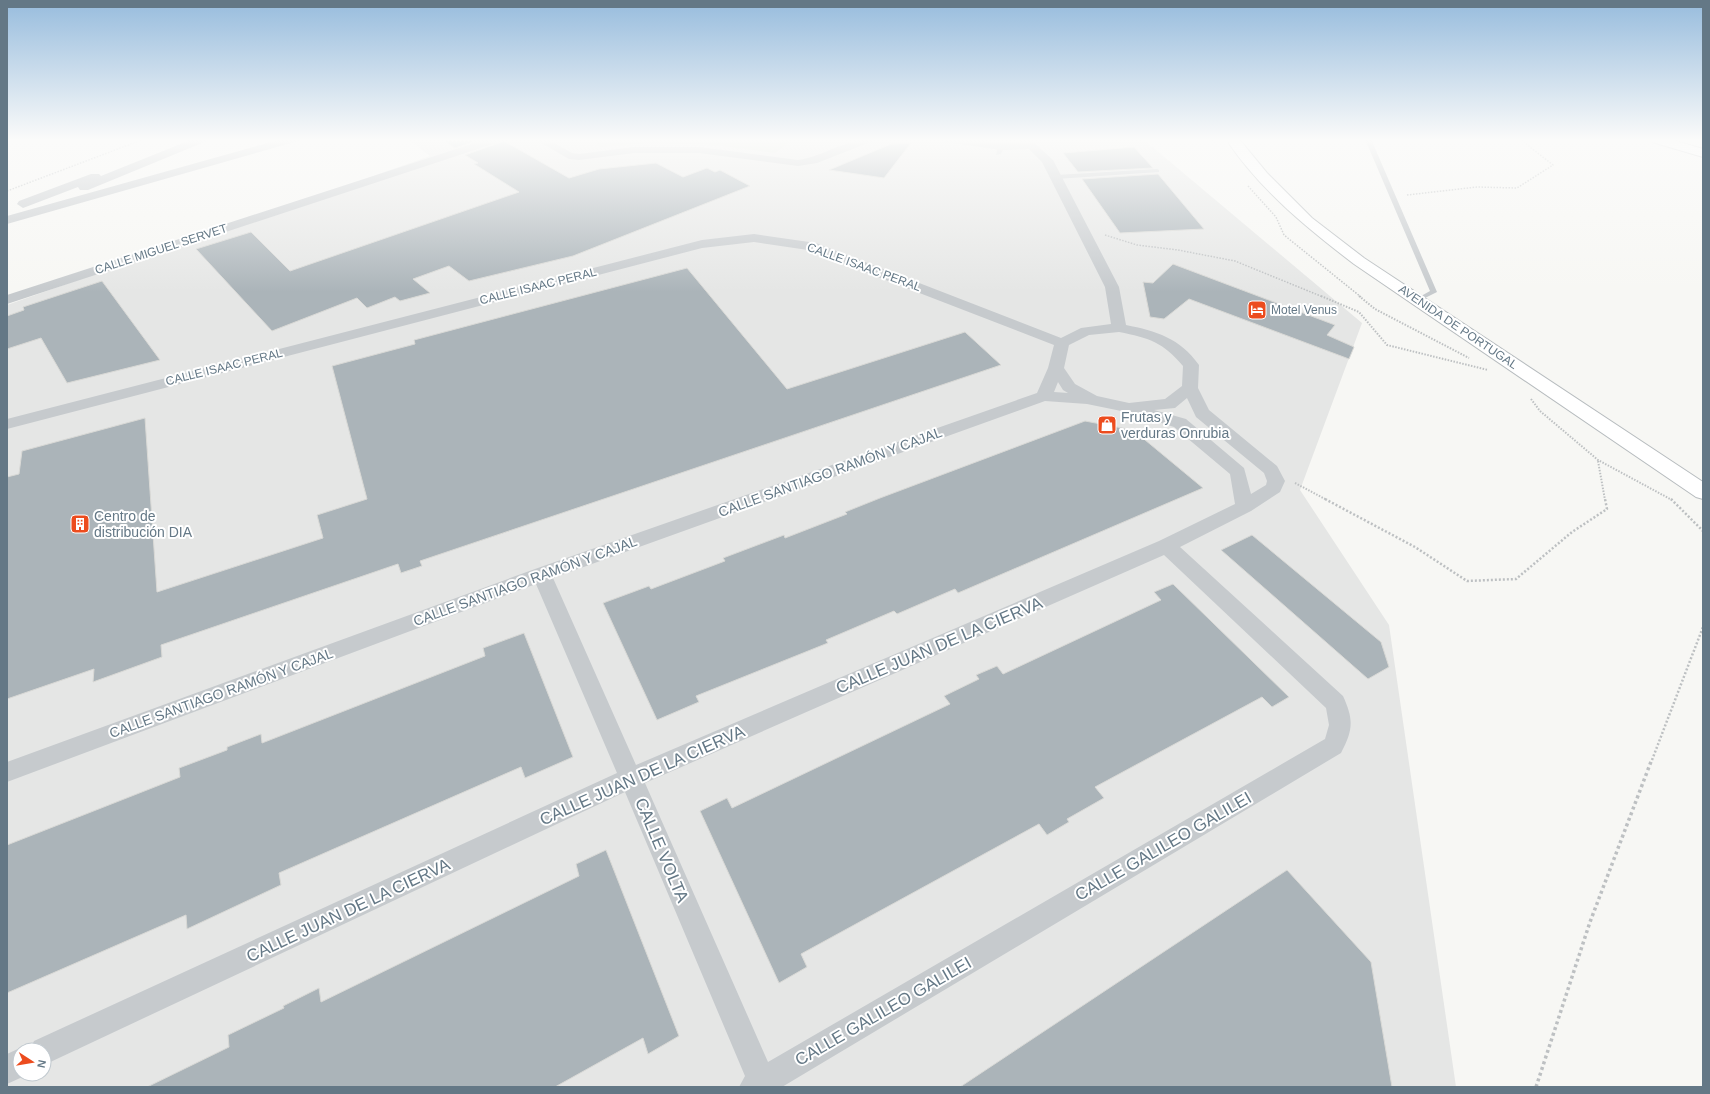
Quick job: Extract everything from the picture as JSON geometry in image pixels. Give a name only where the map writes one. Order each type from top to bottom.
[{"type":"main road","name":"AVENIDA DE PORTUGAL","points":[[1276,190],[1307,221],[1359,261],[1703,492]]},
{"type":"street","points":[[7,210],[58,190]]},
{"type":"street","points":[[7,219],[78,190]]},
{"type":"street","points":[[7,219],[113,190]]},
{"type":"street","name":"CALLE MIGUEL SERVET","points":[[7,300],[342,190]]},
{"type":"street","points":[[1063,190],[1112,287],[1119,328]]},
{"type":"street","name":"CALLE ISAAC PERAL","points":[[7,424],[695,246],[754,238],[812,246],[1062,343]]},
{"type":"street","points":[[1119,328],[1149,334],[1176,348],[1191,366],[1190,388],[1202,413],[1271,470],[1276,481],[1274,488],[1244,507],[1238,472],[1180,423],[1129,408],[1092,400],[1044,396],[1056,368],[1062,343],[1086,331],[1119,328]]},
{"type":"street","points":[[1056,368],[1069,387],[1092,400]]},
{"type":"street","points":[[1129,408],[1169,404],[1190,388]]},
{"type":"street","name":"CALLE SANTIAGO RAMÓN Y CAJAL","points":[[7,772],[542,574],[1044,396]]},
{"type":"street","name":"CALLE JUAN DE LA CIERVA","points":[[52,1047],[631,778],[1166,546],[1244,507]]},
{"type":"street","name":"CALLE GALILEO GALILEI","points":[[758,1085],[1333,746],[1340,733],[1341,719],[1335,703],[1166,546]]},
{"type":"street","name":"CALLE VOLTA","points":[[542,574],[631,778],[758,1085]]},
{"type":"lane","points":[[1390,190],[1434,292],[1417,300]]},
{"type":"path","points":[[1250,190],[1276,217],[1284,235],[1375,309],[1476,361]]},
{"type":"path","points":[[1393,196],[1449,190]]},
{"type":"path","points":[[1081,227],[1137,245],[1178,250],[1235,261],[1359,312],[1387,345],[1489,369],[1483,365]]},
{"type":"path","points":[[1527,395],[1540,411],[1598,460],[1670,498],[1703,531]]},
{"type":"path","points":[[1271,470],[1415,547],[1467,581],[1516,579],[1572,532],[1607,509],[1598,460]]},
{"type":"path","points":[[1536,1087],[1590,922],[1703,627]]},
{"type":"shaded area","points":[[333,190],[1204,190],[1362,323],[1300,490],[1389,625],[1456,1087],[7,1087],[7,305]]},
{"type":"building","points":[[516,190],[740,190],[573,256],[469,281],[449,266],[413,279],[430,293],[400,301],[395,297],[367,308],[357,298],[272,331],[196,249],[251,232],[290,271],[519,192]]},
{"type":"building","points":[[1090,190],[1171,190],[1204,229],[1120,233]]},
{"type":"building","points":[[1173,264],[1335,325],[1327,335],[1354,347],[1349,359],[1189,299],[1164,319],[1150,317],[1143,282],[1153,283]]},
{"type":"building","points":[[687,268],[787,389],[965,332],[1001,365],[420,561],[422,566],[401,573],[398,564],[161,645],[162,657],[93,682],[94,669],[7,699],[7,477],[19,474],[22,451],[145,418],[157,592],[323,538],[317,515],[367,499],[332,366],[415,344],[414,340]]},
{"type":"building","points":[[102,281],[160,360],[67,383],[41,338],[7,349],[7,316],[24,310],[23,307]]},
{"type":"building","points":[[1085,421],[1133,430],[1203,488],[958,593],[955,589],[897,614],[894,611],[826,640],[828,643],[696,696],[699,702],[657,720],[603,603],[649,586],[651,589],[725,561],[723,558],[784,535],[785,538],[847,514],[845,512],[880,498]]},
{"type":"building","points":[[1252,535],[1381,642],[1389,667],[1368,679],[1221,550]]},
{"type":"building","points":[[1173,584],[1289,697],[1272,707],[1262,697],[1095,787],[1104,798],[1067,819],[1069,822],[1047,835],[1039,824],[801,954],[807,967],[779,983],[700,811],[727,798],[732,808],[950,704],[944,696],[979,679],[976,675],[997,666],[1003,674],[1161,600],[1154,592]]},
{"type":"building","points":[[524,633],[573,757],[525,778],[521,767],[279,873],[281,885],[187,929],[186,915],[7,993],[7,845],[180,777],[179,768],[227,750],[227,747],[261,734],[262,743],[485,656],[483,648]]},
{"type":"building","points":[[606,850],[679,1036],[648,1054],[643,1038],[555,1087],[147,1087],[229,1047],[228,1035],[284,1008],[283,1006],[319,988],[321,1002],[579,876],[576,864]]},
{"type":"building","points":[[1287,870],[1371,962],[1392,1087],[960,1087]]},
{"type":"place","name":"Motel Venus","points":[[1257,310]]},
{"type":"place","name":"Frutas y verduras Onrubia","points":[[1107,425]]},
{"type":"place","name":"Centro de distribución DIA","points":[[80,524]]}]
